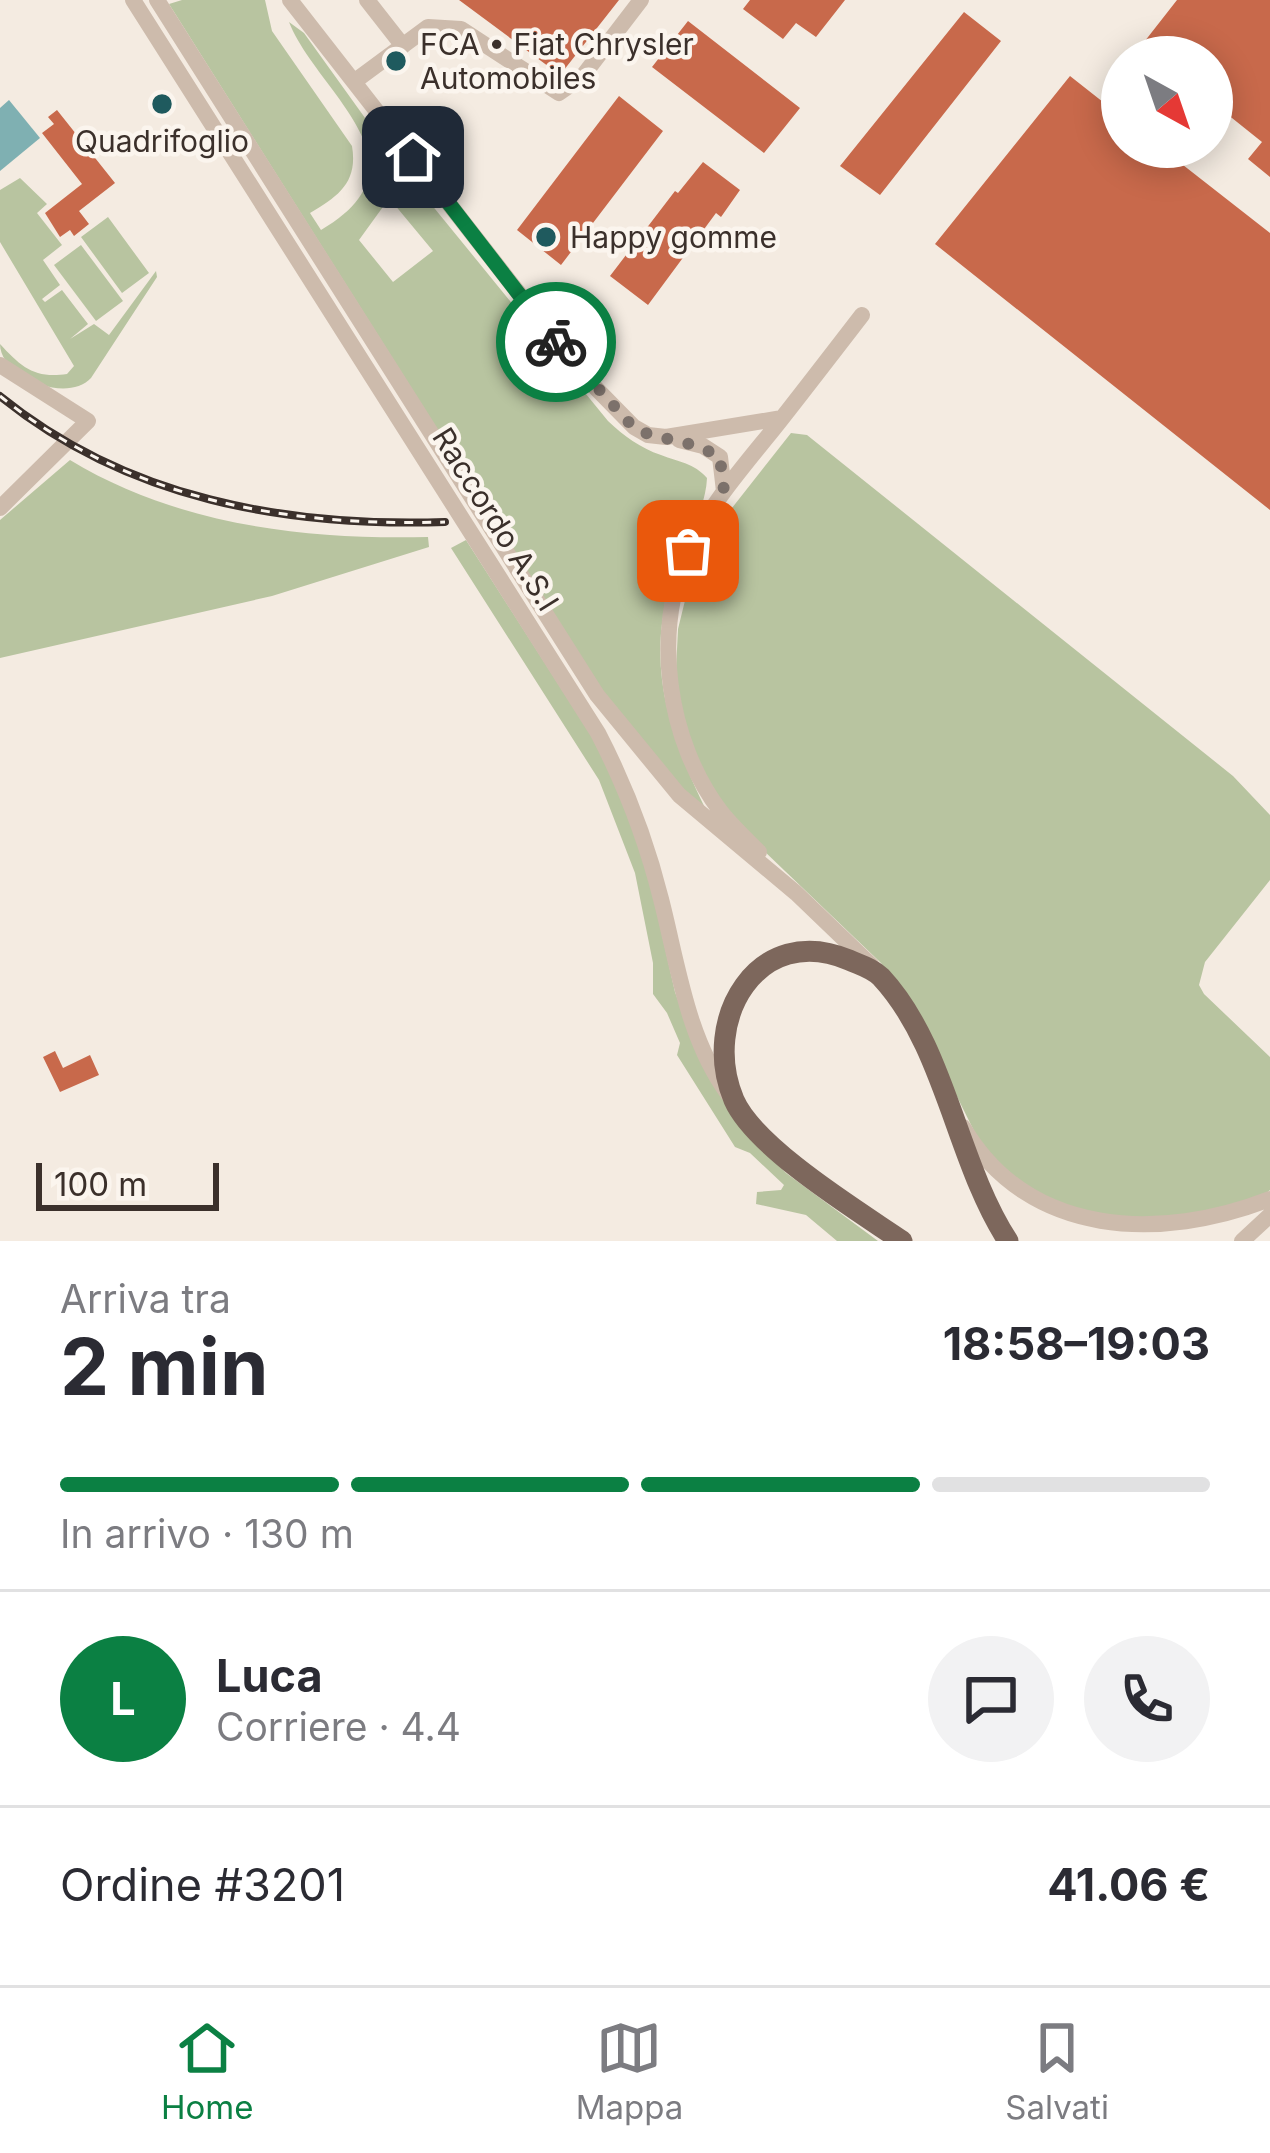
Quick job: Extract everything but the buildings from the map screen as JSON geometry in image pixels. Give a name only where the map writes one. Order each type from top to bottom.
[{"type":"main road","points":[[902,1241],[807,1174],[760,1133],[735,1103],[721,1051],[730,1004],[759,969],[793,952],[831,952],[876,972],[910,1020],[969,1166],[1008,1241]]},
{"type":"street","name":"Raccordo A.S.I","points":[[134,0],[598,733],[653,870],[675,967],[706,1059],[735,1103]]},
{"type":"street","name":"Raccordo A.S.I","points":[[157,0],[597,695],[679,795],[796,892],[876,972]]},
{"type":"street","points":[[290,0],[580,373],[634,428],[703,446],[720,458],[724,491]]},
{"type":"street","points":[[367,0],[403,46]]},
{"type":"street","points":[[355,81],[428,28],[461,29],[559,93],[582,77],[641,0]]},
{"type":"street","points":[[796,892],[721,812],[694,767],[674,714],[668,650],[674,599],[688,551],[724,491],[862,316]]},
{"type":"street","points":[[0,365],[88,421],[0,508]]},
{"type":"street","points":[[666,437],[782,418]]},
{"type":"street","points":[[935,1073],[966,1132],[988,1161],[1037,1204],[1084,1225],[1131,1234],[1185,1233],[1238,1218],[1270,1199]]},
{"type":"street","points":[[1242,1241],[1270,1214]]},
{"type":"green space","points":[[265,0],[272,31],[352,146],[352,169],[344,187],[310,213],[321,230],[353,205],[368,180],[368,154],[358,128],[289,22],[304,33],[406,175],[359,240],[393,282],[433,251],[394,204],[413,182],[608,421],[639,445],[691,466],[707,478],[699,514],[665,606],[661,667],[672,726],[708,814],[677,785],[608,700],[169,4]]},
{"type":"green space","points":[[20,178],[47,204],[37,213],[62,245],[43,260],[60,285],[42,299],[45,302],[62,290],[88,324],[70,339],[94,324],[109,335],[156,271],[157,277],[91,378],[80,385],[36,383],[3,356],[0,344],[22,365],[46,375],[67,374],[74,366],[0,242],[0,190]]},
{"type":"green space","points":[[108,217],[149,273],[122,293],[81,237]]},
{"type":"green space","points":[[81,245],[123,301],[96,321],[54,265]]},
{"type":"green space","points":[[791,433],[807,435],[1233,776],[1270,815],[1270,880],[1205,962],[1199,985],[1270,1057],[1270,1190],[1262,1197],[1202,1225],[1072,1217],[987,1157],[909,1000],[881,963],[737,825],[712,793],[683,722],[676,669],[678,629],[693,568],[706,541]]},
{"type":"green space","points":[[70,460],[111,482],[198,514],[289,531],[428,537],[429,547],[272,596],[0,658],[0,520]]},
{"type":"green space","points":[[466,540],[610,771],[644,855],[675,992],[700,1060],[754,1140],[786,1173],[878,1241],[837,1241],[806,1215],[756,1204],[757,1192],[781,1190],[784,1185],[750,1153],[735,1147],[677,1055],[680,1043],[653,994],[653,963],[635,873],[599,780],[451,548]]},
{"type":"water","points":[[9,100],[40,138],[0,171],[0,108]]},
{"type":"railway","points":[[0,396],[101,460],[210,500],[326,519],[445,522]]},
{"type":"way so far","points":[[556,342],[634,428],[703,446],[720,458],[724,491],[688,551]]},
{"type":"place","name":"FCA • Fiat Chrysler Automobiles","points":[[396,61]]},
{"type":"place","name":"Quadrifoglio","points":[[162,104]]},
{"type":"place","name":"Happy gomme","points":[[546,237]]},
{"type":"route","points":[[413,157],[556,342]]}]
